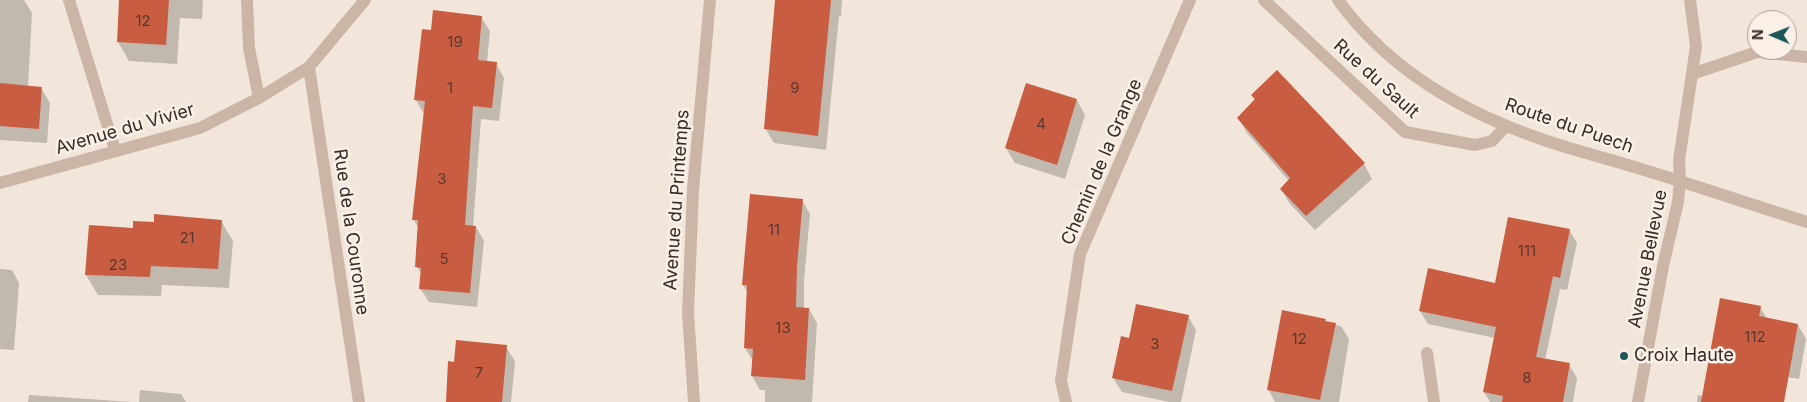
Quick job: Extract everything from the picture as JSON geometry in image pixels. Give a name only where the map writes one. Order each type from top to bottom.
[{"type":"street","points":[[69,0],[115,150]]},
{"type":"street","points":[[247,0],[248,48],[259,98]]},
{"type":"street","name":"Avenue du Vivier","points":[[0,183],[200,128],[259,98],[309,67],[365,0]]},
{"type":"street","name":"Avenue du Printemps","points":[[694,402],[688,313],[693,190],[710,0]]},
{"type":"street","name":"Chemin de la Grange","points":[[1066,402],[1061,381],[1080,254],[1190,0]]},
{"type":"street","name":"Rue du Sault","points":[[1264,0],[1405,132],[1476,145],[1492,142],[1506,126]]},
{"type":"street","name":"Route du Puech","points":[[1338,0],[1353,20],[1386,54],[1440,93],[1506,126],[1807,222]]},
{"type":"street","name":"Avenue Bellevue","points":[[1638,402],[1678,202],[1680,181],[1678,160],[1696,46],[1690,0]]},
{"type":"street","points":[[1692,74],[1757,52],[1807,57]]},
{"type":"street","name":"Rue de la Couronne","points":[[309,67],[359,402]]},
{"type":"street","points":[[1427,353],[1434,402]]},
{"type":"building","points":[[119,0],[169,0],[166,45],[117,42]]},
{"type":"building","points":[[775,0],[831,0],[818,136],[764,129]]},
{"type":"building","points":[[433,10],[482,16],[478,60],[497,62],[492,108],[473,106],[465,225],[476,226],[470,293],[419,289],[421,268],[415,267],[418,220],[412,220],[425,101],[414,100],[422,29],[431,30]]},
{"type":"building","points":[[1277,70],[1365,163],[1306,216],[1280,189],[1290,178],[1237,118],[1255,99],[1251,95]]},
{"type":"building","points":[[0,83],[42,87],[39,129],[0,126]]},
{"type":"building","points":[[1026,83],[1077,99],[1057,165],[1005,148]]},
{"type":"building","points":[[750,194],[803,199],[797,266],[796,307],[809,308],[805,380],[751,376],[753,349],[744,348],[747,285],[742,285]]},
{"type":"building","points":[[154,214],[222,220],[218,269],[151,266],[150,277],[85,275],[89,225],[133,228],[133,221],[154,222]]},
{"type":"building","points":[[1508,217],[1570,229],[1560,278],[1553,276],[1536,357],[1570,363],[1563,402],[1502,402],[1503,396],[1483,392],[1496,327],[1419,311],[1428,268],[1495,283]]},
{"type":"building","points":[[1720,298],[1761,306],[1759,316],[1798,324],[1784,402],[1701,402]]},
{"type":"building","points":[[1136,304],[1189,315],[1172,391],[1112,378],[1121,336],[1129,338]]},
{"type":"building","points":[[1282,310],[1326,319],[1325,321],[1336,323],[1320,400],[1267,390]]},
{"type":"building","points":[[456,340],[507,345],[502,402],[446,402],[448,361],[454,362]]},
{"type":"place","name":"Croix Haute","points":[[1624,356]]}]
